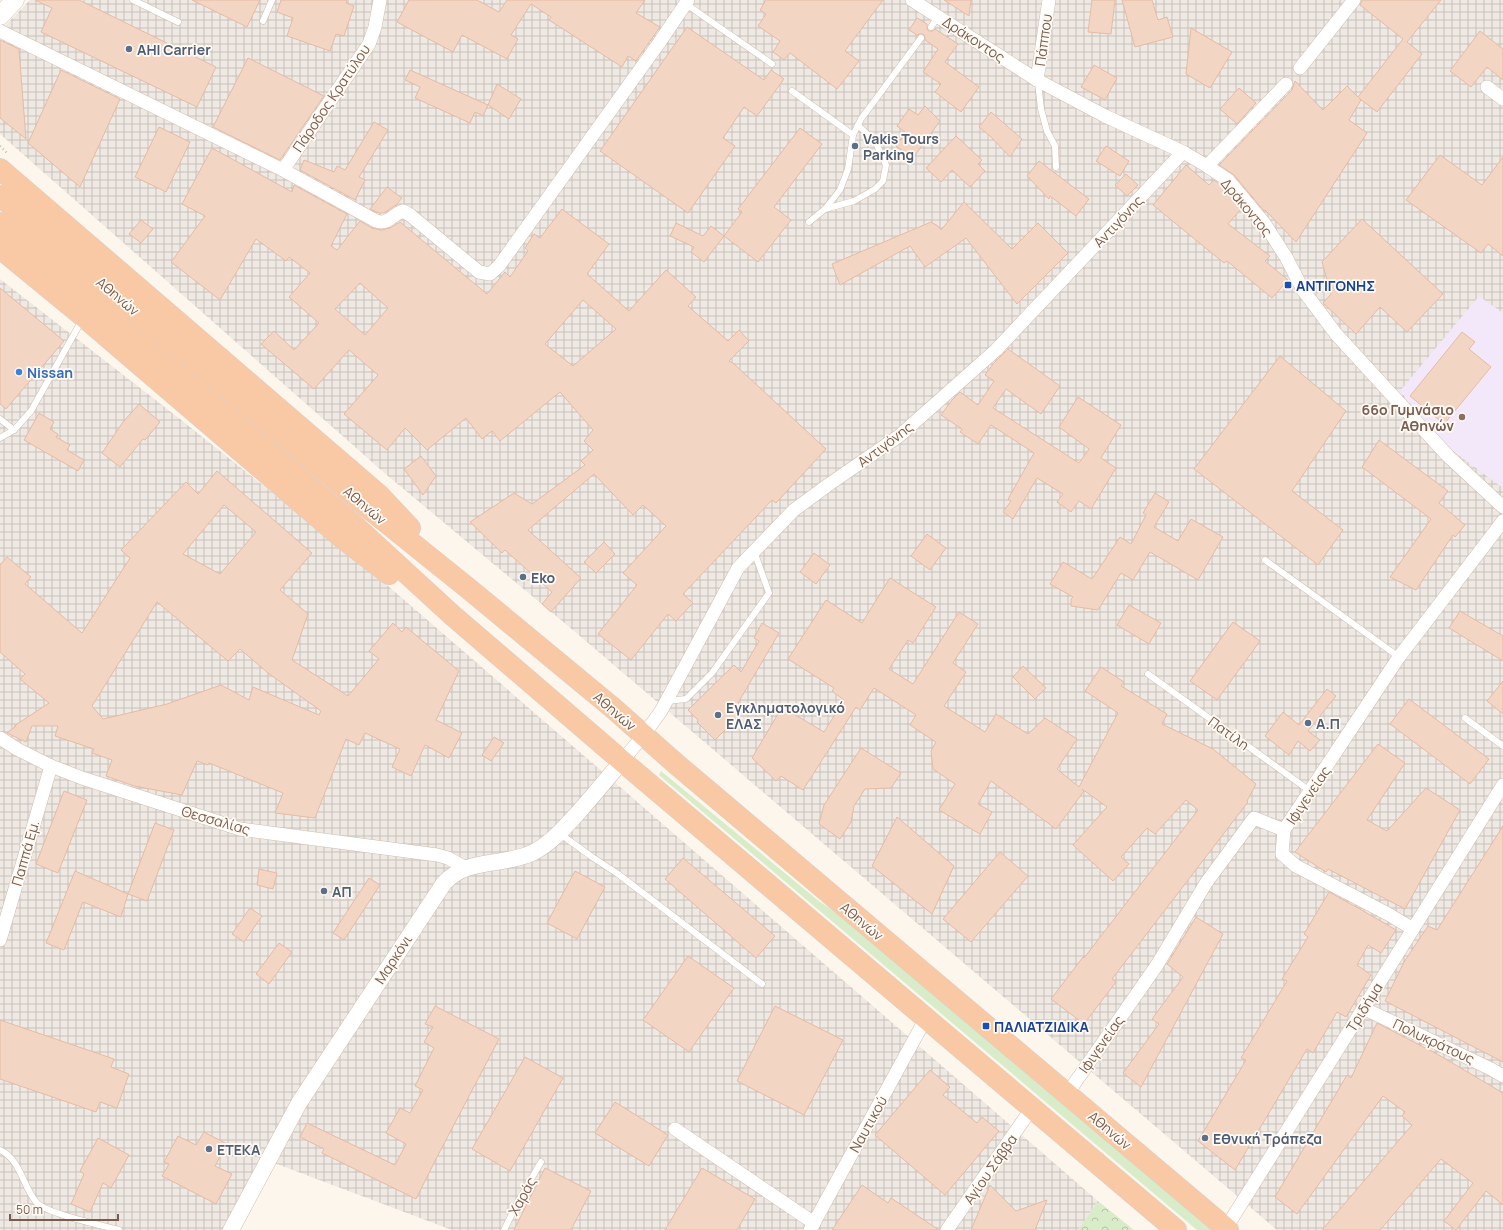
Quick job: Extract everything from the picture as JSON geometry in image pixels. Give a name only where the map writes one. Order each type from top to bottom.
[{"type":"highway","points":[[0,169],[378,495],[469,589]]},
{"type":"highway","name":"Αθηνών","points":[[0,196],[99,306],[367,507],[469,589],[613,708],[644,736],[1227,1229]]},
{"type":"highway","name":"Αθηνών","points":[[0,223],[353,524],[452,615],[622,761],[1176,1230]]},
{"type":"highway","points":[[0,248],[99,306]]},
{"type":"main road","points":[[0,16],[15,0]]},
{"type":"street","name":"Πάροδος Κρατύλου","points":[[283,170],[369,44],[375,27],[380,0]]},
{"type":"street","name":"Δράκοντος","points":[[912,0],[935,22],[1037,80],[1105,116],[1183,152],[1228,180],[1264,223],[1286,257],[1303,290],[1336,334],[1448,456],[1503,507]]},
{"type":"street","name":"Πάππου","points":[[1037,80],[1049,0]]},
{"type":"street","points":[[1300,68],[1354,0]]},
{"type":"street","points":[[0,31],[283,170],[376,221],[383,223],[395,214],[403,211],[410,215],[479,272],[490,274],[503,259],[687,2]]},
{"type":"street","points":[[1207,166],[1286,84]]},
{"type":"street","points":[[1487,87],[1503,99]]},
{"type":"street","name":"Αντιγόνης","points":[[622,761],[644,736],[666,701],[738,568],[794,510],[899,436],[996,350],[1183,152]]},
{"type":"street","name":"Ιφιγενείας","points":[[1067,1094],[1157,965],[1206,884],[1254,818],[1284,830],[1399,657],[1503,521]]},
{"type":"street","name":"Θεσσαλίας","points":[[0,738],[17,749],[51,766],[82,778],[240,830],[432,854],[448,858],[466,868]]},
{"type":"street","name":"Μαρκόνι","points":[[231,1230],[299,1103],[444,884],[455,873],[466,868],[523,857],[545,846],[559,833],[622,761]]},
{"type":"street","name":"Παππά Εμ.","points":[[0,940],[51,766]]},
{"type":"street","name":"Τριδήμα","points":[[1227,1229],[1503,785]]},
{"type":"street","points":[[1284,830],[1282,854],[1296,866],[1388,914],[1413,929]]},
{"type":"street","name":"Πολυκράτους","points":[[1363,1008],[1503,1076]]},
{"type":"street","name":"Ναυτικού","points":[[812,1226],[926,1018]]},
{"type":"street","name":"Αγίου Σάββα","points":[[948,1230],[1032,1108]]},
{"type":"street","points":[[675,1129],[812,1226]]},
{"type":"lane","points":[[133,0],[178,22]]},
{"type":"lane","points":[[263,21],[272,0]]},
{"type":"lane","points":[[687,2],[772,64]]},
{"type":"lane","points":[[809,222],[825,209],[840,190],[848,169],[853,135],[861,119],[921,38]]},
{"type":"lane","points":[[1037,80],[1041,110],[1047,131],[1055,146],[1056,167]]},
{"type":"lane","points":[[792,91],[853,135]]},
{"type":"lane","points":[[825,209],[854,201],[875,190],[883,181],[886,165],[876,143],[858,125]]},
{"type":"lane","points":[[0,438],[14,430],[31,411],[99,306]]},
{"type":"lane","points":[[0,419],[14,430]]},
{"type":"lane","points":[[666,701],[686,699],[712,673],[769,593],[754,551]]},
{"type":"lane","points":[[1265,560],[1399,657]]},
{"type":"lane","name":"Πατίλη","points":[[1148,674],[1310,791]]},
{"type":"lane","points":[[1465,718],[1503,746]]},
{"type":"lane","points":[[559,833],[618,874],[762,984]]},
{"type":"lane","points":[[0,1150],[7,1153],[15,1163],[37,1202],[52,1212],[119,1230]]},
{"type":"lane","name":"Χαράς","points":[[504,1230],[541,1162]]},
{"type":"shaded area","points":[[30,0],[1503,0],[1503,1230],[1277,1230],[574,631],[388,476],[0,134],[0,31]]},
{"type":"shaded area","points":[[0,279],[180,419],[380,579],[1098,1201],[1078,1230],[452,1230],[261,1158],[222,1230],[0,1230]]},
{"type":"shaded area","name":"66ο Γυμνάσιο Αθηνών","points":[[1479,296],[1503,313],[1503,488],[1442,443],[1400,391]]},
{"type":"green space","points":[[661,771],[820,902],[839,914],[1214,1230],[1197,1230],[659,775]]},
{"type":"green space","points":[[1098,1201],[1134,1230],[1078,1230]]},
{"type":"building","name":"AHI Carrier","points":[[35,0],[79,0],[216,67],[197,107],[41,32],[52,8]]},
{"type":"building","points":[[192,0],[260,0],[247,27]]},
{"type":"building","points":[[281,0],[347,0],[346,3],[354,6],[344,36],[336,34],[330,51],[287,36],[293,18],[277,12]]},
{"type":"building","points":[[409,0],[477,0],[499,12],[507,0],[645,0],[636,13],[660,27],[636,61],[628,56],[622,67],[549,20],[551,17],[531,4],[511,35],[518,39],[507,59],[462,35],[453,52],[397,22]]},
{"type":"building","points":[[766,0],[883,0],[845,51],[859,61],[837,89],[790,53],[784,60],[773,52],[780,41],[758,26],[766,14],[760,10]]},
{"type":"building","points":[[944,0],[971,0],[969,16]]},
{"type":"building","points":[[1092,0],[1115,0],[1111,34],[1088,32]]},
{"type":"building","points":[[1122,0],[1152,0],[1158,20],[1167,17],[1173,37],[1135,47]]},
{"type":"building","points":[[1362,0],[1441,0],[1407,42],[1422,54],[1377,112],[1359,98],[1361,100],[1349,120],[1367,133],[1296,242],[1265,210],[1264,211],[1234,175],[1219,165],[1292,90],[1295,81],[1323,110],[1347,86],[1358,97],[1403,39],[1360,5]]},
{"type":"building","points":[[917,18],[927,24],[927,29],[929,31],[933,31],[935,29],[958,44],[945,62],[979,87],[961,112],[935,92],[941,84],[923,72],[938,49],[925,40],[923,34],[917,35],[909,30]]},
{"type":"building","points":[[687,27],[764,80],[771,70],[784,79],[757,116],[744,107],[723,138],[735,146],[688,213],[600,151]]},
{"type":"building","points":[[1191,28],[1232,52],[1210,88],[1186,74]]},
{"type":"building","points":[[1480,31],[1503,49],[1503,80],[1487,67],[1471,87],[1450,71]]},
{"type":"building","points":[[0,40],[19,49],[26,139],[0,118]]},
{"type":"building","points":[[248,58],[324,96],[280,160],[213,127]]},
{"type":"building","points":[[1094,65],[1117,78],[1105,100],[1081,87]]},
{"type":"building","points":[[61,70],[120,99],[80,187],[28,143]]},
{"type":"building","points":[[410,70],[488,105],[483,116],[475,112],[470,123],[415,98],[420,87],[405,80]]},
{"type":"building","points":[[497,84],[521,99],[509,119],[488,105]]},
{"type":"building","points":[[1239,88],[1256,103],[1237,124],[1220,109]]},
{"type":"building","points":[[925,106],[940,121],[913,158],[896,146],[906,133],[897,126],[909,109],[918,115]]},
{"type":"building","points":[[991,112],[1022,139],[1010,157],[979,127]]},
{"type":"building","points":[[374,122],[388,130],[359,177],[365,180],[355,200],[300,170],[304,160],[334,172],[337,166],[345,170]]},
{"type":"building","points":[[159,127],[190,142],[166,192],[135,177]]},
{"type":"building","points":[[800,128],[822,144],[774,207],[791,220],[758,262],[724,236],[742,212],[738,209]]},
{"type":"building","points":[[956,136],[982,160],[978,164],[985,171],[970,187],[952,170],[941,182],[926,168]]},
{"type":"building","points":[[1106,146],[1129,161],[1120,176],[1096,161]]},
{"type":"building","points":[[212,148],[292,192],[294,185],[347,214],[331,246],[337,250],[360,221],[372,228],[381,230],[390,228],[400,222],[487,294],[505,272],[510,277],[528,251],[525,248],[534,234],[540,238],[562,209],[609,244],[587,274],[629,311],[666,270],[696,297],[688,306],[728,341],[739,330],[749,341],[729,361],[733,363],[826,449],[776,503],[772,500],[683,594],[693,603],[676,621],[668,614],[631,660],[598,634],[637,585],[623,573],[666,526],[643,505],[633,515],[594,474],[528,530],[581,578],[551,612],[542,604],[552,592],[505,550],[502,553],[470,522],[514,493],[532,504],[585,465],[581,461],[593,450],[584,441],[593,430],[560,392],[500,441],[492,431],[482,439],[466,418],[427,450],[405,428],[387,450],[344,414],[378,375],[349,350],[314,389],[261,344],[274,331],[294,350],[319,323],[289,297],[310,273],[289,257],[286,261],[256,239],[220,300],[171,262],[205,216],[182,204]],"holes":[[[360,283],[388,308],[365,335],[335,309]],[[583,300],[616,329],[573,366],[545,344]]]},
{"type":"building","points":[[1440,155],[1482,185],[1503,157],[1503,256],[1488,244],[1481,253],[1406,200]]},
{"type":"building","points":[[1039,161],[1089,199],[1076,216],[1050,196],[1049,199],[1027,176]]},
{"type":"building","points":[[1186,165],[1209,185],[1214,180],[1223,186],[1241,209],[1228,224],[1270,256],[1265,261],[1288,280],[1272,298],[1227,261],[1224,263],[1153,205]]},
{"type":"building","points":[[1126,174],[1138,185],[1127,196],[1115,185]]},
{"type":"building","points":[[387,187],[402,198],[396,205],[384,213],[379,213],[370,209]]},
{"type":"building","points":[[964,202],[1012,249],[1038,223],[1068,253],[1017,304],[966,238],[925,267],[910,246],[840,285],[832,264],[931,222],[938,226],[941,230]]},
{"type":"building","points":[[1362,219],[1443,294],[1407,332],[1380,307],[1356,334],[1323,303],[1331,294],[1322,262]]},
{"type":"building","points":[[141,220],[153,229],[141,243],[129,234]]},
{"type":"building","points":[[676,223],[703,236],[711,226],[724,236],[704,262],[691,252],[694,247],[670,236]]},
{"type":"building","name":"Nissan","points":[[0,288],[64,341],[6,409],[0,404]]},
{"type":"building","points":[[1462,332],[1475,342],[1469,349],[1491,367],[1444,424],[1410,396]]},
{"type":"building","points":[[1008,349],[1060,386],[1041,414],[1006,389],[993,408],[1079,463],[1089,449],[1059,427],[1078,397],[1121,425],[1101,458],[1116,468],[1091,509],[1079,501],[1071,512],[1057,502],[1063,494],[1037,478],[1013,519],[1003,512],[1011,501],[1008,499],[1034,453],[991,425],[978,444],[960,432],[962,429],[941,415],[960,392],[978,405],[994,381],[985,375],[993,364]]},
{"type":"building","points":[[1280,356],[1346,411],[1292,491],[1343,530],[1318,565],[1194,469]]},
{"type":"building","points":[[139,404],[160,422],[145,440],[143,439],[120,467],[102,453],[123,422]]},
{"type":"building","points":[[39,413],[54,422],[50,429],[58,434],[56,437],[70,445],[67,450],[84,460],[78,471],[24,440]]},
{"type":"building","points":[[1379,440],[1448,491],[1439,503],[1465,525],[1455,537],[1453,535],[1416,590],[1390,577],[1431,519],[1362,467]]},
{"type":"building","points":[[421,456],[436,476],[423,495],[404,469]]},
{"type":"building","points":[[217,471],[312,553],[280,590],[308,614],[292,660],[348,696],[379,659],[369,651],[393,623],[402,632],[406,627],[459,671],[436,720],[462,733],[449,758],[425,745],[411,776],[392,767],[400,749],[365,733],[359,745],[346,739],[315,818],[275,813],[283,793],[209,763],[208,765],[197,761],[182,795],[134,786],[106,776],[112,760],[92,753],[94,749],[55,736],[58,726],[32,726],[26,742],[7,733],[16,726],[14,726],[49,703],[20,679],[25,674],[0,652],[0,565],[7,557],[31,577],[25,584],[82,633],[130,558],[121,550],[186,482],[198,494]],"holes":[[[224,505],[256,532],[220,574],[183,554]],[[157,602],[228,661],[240,649],[268,673],[321,711],[319,715],[253,687],[249,700],[221,685],[167,704],[103,719],[92,706]]]},
{"type":"building","points":[[1155,493],[1169,502],[1154,527],[1178,541],[1191,519],[1223,537],[1198,580],[1150,552],[1133,580],[1121,573],[1098,610],[1071,606],[1071,599],[1073,597],[1050,584],[1063,562],[1092,579],[1120,537],[1131,544],[1146,515],[1143,513]]},
{"type":"building","points":[[927,534],[946,548],[930,570],[911,556]]},
{"type":"building","points":[[604,542],[615,554],[596,573],[584,562]]},
{"type":"building","points":[[814,553],[830,565],[816,584],[800,572]]},
{"type":"building","points":[[890,578],[936,607],[913,643],[908,640],[889,669],[913,684],[959,612],[978,624],[953,663],[966,672],[944,706],[985,732],[996,714],[1028,734],[1045,718],[1077,739],[1057,769],[1079,787],[1118,713],[1085,691],[1101,667],[1124,682],[1121,686],[1167,714],[1162,724],[1213,749],[1256,784],[1247,801],[1248,802],[1112,979],[1116,982],[1084,1024],[1051,999],[1198,810],[1186,800],[1155,834],[1147,828],[1121,857],[1129,864],[1113,881],[1073,845],[1107,807],[1082,789],[1084,791],[1056,829],[991,781],[978,804],[992,812],[980,834],[939,810],[955,784],[933,769],[931,751],[936,742],[910,725],[916,715],[874,688],[860,710],[856,707],[803,790],[781,776],[776,781],[752,758],[782,707],[824,732],[844,700],[832,691],[834,688],[788,659],[826,600],[862,623]]},
{"type":"building","points":[[1129,605],[1161,623],[1149,644],[1117,625]]},
{"type":"building","points":[[1460,611],[1503,636],[1503,661],[1449,628]]},
{"type":"building","points":[[1233,622],[1260,641],[1217,700],[1190,681]]},
{"type":"building","points":[[762,623],[779,633],[738,703],[745,707],[741,714],[715,740],[697,722],[698,720],[688,710],[734,665],[741,672],[759,641],[754,638]]},
{"type":"building","points":[[1023,666],[1046,688],[1035,699],[1013,677]]},
{"type":"building","points":[[1503,681],[1503,714],[1487,701]]},
{"type":"building","points":[[1327,689],[1336,696],[1308,731],[1320,740],[1310,751],[1298,741],[1289,755],[1265,736],[1283,712],[1299,725]]},
{"type":"building","points":[[1409,699],[1489,759],[1470,784],[1390,724]]},
{"type":"building","points":[[494,737],[504,743],[491,761],[482,755]]},
{"type":"building","points":[[1378,744],[1405,763],[1367,820],[1387,831],[1426,788],[1460,810],[1405,909],[1328,869],[1326,872],[1295,852]]},
{"type":"building","points":[[861,748],[901,773],[891,788],[865,789],[854,806],[851,822],[840,839],[819,824],[824,805]]},
{"type":"building","points":[[64,791],[87,800],[58,873],[36,864]]},
{"type":"building","points":[[897,817],[954,866],[932,914],[872,866]]},
{"type":"building","points":[[155,823],[174,830],[147,901],[128,894]]},
{"type":"building","points":[[1503,826],[1503,1062],[1385,1001],[1404,962],[1428,926],[1437,930]]},
{"type":"building","points":[[1000,852],[1028,876],[971,942],[943,919]]},
{"type":"building","points":[[683,858],[775,936],[756,958],[665,879]]},
{"type":"building","points":[[259,869],[277,873],[273,889],[257,885]]},
{"type":"building","points":[[75,871],[128,894],[121,917],[83,902],[64,950],[46,943]]},
{"type":"building","points":[[575,871],[605,887],[577,939],[547,923]]},
{"type":"building","points":[[369,878],[380,885],[344,940],[333,933]]},
{"type":"building","points":[[1329,892],[1396,930],[1381,953],[1368,945],[1357,965],[1371,975],[1346,1017],[1337,1012],[1313,1053],[1307,1049],[1235,1170],[1198,1141],[1246,1060],[1241,1058],[1287,981],[1282,979],[1308,937],[1304,934]]},
{"type":"building","points":[[250,908],[262,916],[244,942],[232,934]]},
{"type":"building","points":[[1196,917],[1223,934],[1141,1087],[1123,1073],[1159,1024],[1152,1019],[1183,977],[1167,964]]},
{"type":"building","points":[[279,943],[292,952],[269,984],[256,974]]},
{"type":"building","points":[[688,956],[734,988],[689,1052],[643,1020]]},
{"type":"building","points":[[435,1006],[499,1039],[416,1199],[322,1153],[324,1149],[300,1137],[307,1123],[395,1165],[406,1144],[386,1133],[400,1108],[410,1113],[423,1090],[415,1086],[434,1048],[424,1042],[433,1027],[425,1024]]},
{"type":"building","points":[[775,1006],[843,1040],[804,1115],[737,1081]]},
{"type":"building","points":[[0,1020],[114,1059],[111,1067],[129,1074],[117,1108],[100,1102],[96,1112],[0,1079]]},
{"type":"building","points":[[1377,1023],[1437,1054],[1503,1093],[1503,1205],[1486,1191],[1456,1230],[1444,1221],[1473,1183],[1441,1159],[1380,1230],[1322,1230],[1412,1125],[1402,1116],[1405,1112],[1383,1096],[1297,1214],[1275,1197],[1347,1075],[1351,1078]]},
{"type":"building","points":[[525,1057],[563,1078],[510,1171],[472,1149]]},
{"type":"building","points":[[930,1070],[950,1087],[943,1095],[977,1123],[982,1117],[999,1131],[945,1195],[875,1135]]},
{"type":"building","points":[[615,1102],[668,1135],[649,1166],[595,1133]]},
{"type":"building","points":[[204,1132],[227,1144],[215,1166],[232,1174],[216,1204],[162,1176],[169,1164],[164,1162],[178,1136],[196,1145]]},
{"type":"building","points":[[98,1138],[129,1155],[111,1188],[103,1183],[90,1212],[71,1204],[84,1174],[80,1171]]},
{"type":"building","points":[[545,1168],[591,1191],[571,1230],[514,1230]]},
{"type":"building","points":[[702,1168],[755,1199],[737,1230],[665,1230]]},
{"type":"building","points":[[862,1185],[888,1203],[891,1198],[939,1230],[832,1230]]},
{"type":"building","points":[[990,1185],[1016,1211],[1047,1200],[1035,1230],[971,1230]]},
{"type":"place","name":"AHI Carrier","points":[[129,49]]},
{"type":"place","name":"Vakis Tours Parking","points":[[855,146]]},
{"type":"place","name":"ΑΝΤΙΓΟΝΗΣ","points":[[1288,285]]},
{"type":"place","name":"Nissan","points":[[19,372]]},
{"type":"place","name":"66ο Γυμνάσιο Αθηνών","points":[[1462,417]]},
{"type":"place","name":"Eko","points":[[523,577]]},
{"type":"place","name":"Εγκληματολογικό ΕΛΑΣ","points":[[718,715]]},
{"type":"place","name":"Α.Π","points":[[1308,723]]},
{"type":"place","name":"ΑΠ","points":[[324,891]]},
{"type":"place","name":"ΠΑΛΙΑΤΖΙΔΙΚΑ","points":[[986,1026]]},
{"type":"place","name":"Εθνική Τράπεζα","points":[[1205,1138]]},
{"type":"place","name":"ΕΤΕΚΑ","points":[[209,1149]]}]
